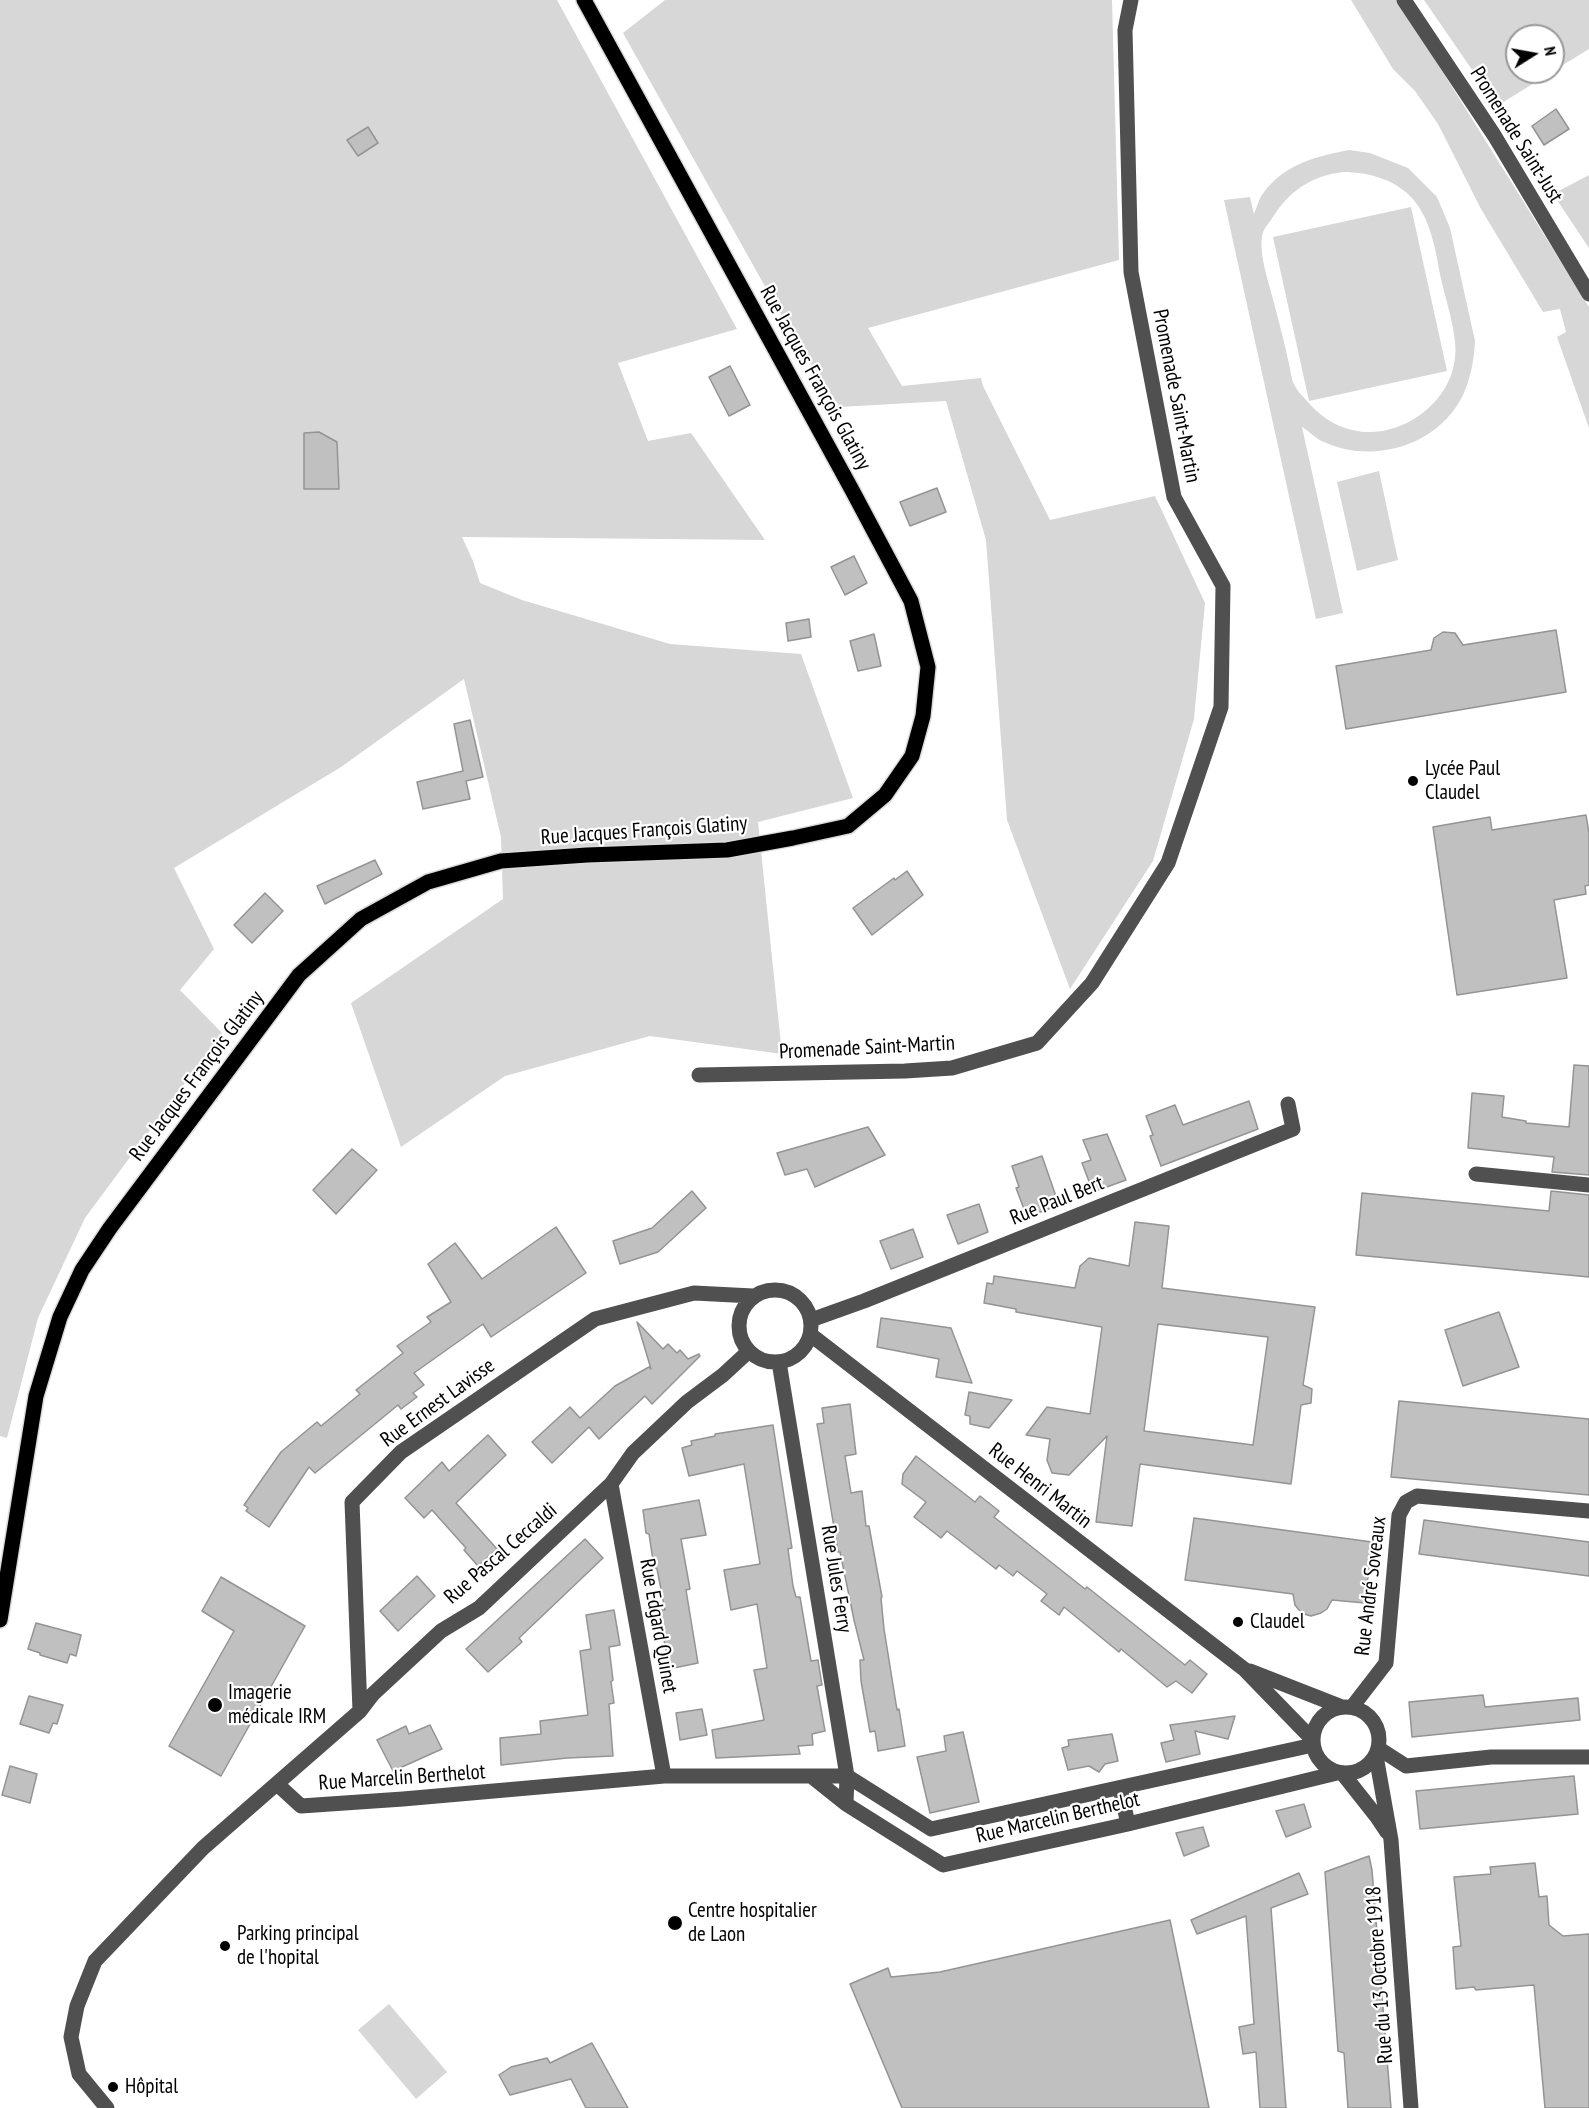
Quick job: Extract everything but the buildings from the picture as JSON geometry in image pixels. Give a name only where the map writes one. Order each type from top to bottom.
[{"type":"main road","name":"Rue Jacques François Glatiny","points":[[0,1620],[36,1396],[60,1317],[82,1270],[110,1227],[299,975],[361,919],[428,882],[501,861],[587,855],[727,850],[848,826],[885,795],[912,756],[923,716],[928,668],[911,602],[847,479],[584,0]]},
{"type":"street","name":"Promenade Saint-Martin","points":[[699,1075],[952,1068],[1037,1043],[1092,983],[1168,863],[1221,707],[1223,586],[1174,496],[1131,272],[1125,30],[1131,0]]},
{"type":"street","name":"Promenade Saint-Just","points":[[1404,0],[1494,135],[1589,294]]},
{"type":"street","name":"Rue Paul Bert","points":[[811,1328],[864,1301],[1293,1129],[1288,1104]]},
{"type":"street","points":[[1476,1174],[1589,1185]]},
{"type":"street","points":[[776,1289],[788,1291],[799,1298],[807,1308],[811,1328],[799,1354],[779,1362],[768,1362],[749,1351],[742,1341],[739,1317],[744,1306],[753,1296],[763,1291],[776,1289]]},
{"type":"street","name":"Rue Ernest Lavisse","points":[[360,1711],[352,1502],[401,1452],[596,1319],[694,1293],[753,1296]]},
{"type":"street","name":"Rue Henri Martin","points":[[811,1328],[1244,1669],[1312,1742]]},
{"type":"street","name":"Rue Pascal Ceccaldi","points":[[277,1784],[360,1711],[373,1694],[441,1631],[478,1608],[611,1484],[633,1453],[687,1402],[723,1375],[749,1351]]},
{"type":"street","name":"Rue Jules Ferry","points":[[779,1362],[847,1776],[846,1804]]},
{"type":"street","name":"Rue Edgard Quinet","points":[[611,1484],[664,1776]]},
{"type":"street","name":"Rue André Soveaux","points":[[1347,1707],[1386,1663],[1399,1515],[1406,1502],[1418,1496],[1589,1511]]},
{"type":"street","name":"Rue Henri Martin","points":[[1244,1669],[1347,1707]]},
{"type":"street","points":[[1347,1707],[1362,1711],[1371,1718],[1377,1727],[1379,1737],[1377,1752],[1363,1769],[1340,1773],[1328,1769],[1320,1762],[1312,1742],[1318,1721],[1333,1709],[1347,1707]]},
{"type":"street","name":"Rue Marcelin Berthelot","points":[[277,1784],[301,1806],[664,1776],[847,1776],[931,1829],[1120,1788],[1312,1742]]},
{"type":"street","points":[[1377,1752],[1407,1766],[1491,1757],[1589,1757]]},
{"type":"street","name":"Rue du 13 Octobre 1918","points":[[1377,1752],[1392,1840],[1411,2108]]},
{"type":"street","name":"Rue Marcelin Berthelot","points":[[811,1776],[846,1804],[943,1865],[1128,1824],[1340,1773]]},
{"type":"street","name":"Rue du 13 Octobre 1918","points":[[1340,1773],[1377,1817],[1392,1840]]},
{"type":"street","points":[[107,2108],[79,2074],[70,2037],[77,2006],[95,1961],[203,1848],[277,1784]]},
{"type":"street","points":[[1120,1788],[1128,1824]]},
{"type":"shaded area","points":[[0,0],[557,0],[737,329],[618,363],[648,441],[691,433],[765,540],[462,537],[480,583],[522,600],[670,644],[801,654],[853,798],[758,822],[782,1054],[650,1036],[505,1076],[401,1147],[351,1003],[503,899],[501,837],[464,679],[341,767],[174,868],[214,949],[180,990],[222,1033],[85,1218],[38,1318],[7,1438],[0,1436]]},
{"type":"shaded area","points":[[665,0],[1112,0],[1119,260],[868,328],[902,386],[981,378],[1050,520],[1155,496],[1205,603],[1194,719],[1153,861],[1070,989],[1007,820],[986,540],[946,401],[840,407],[799,347],[623,33]]},
{"type":"shaded area","points":[[1351,0],[1398,0],[1589,307],[1589,428],[1557,337],[1566,332],[1560,309],[1543,312],[1481,209],[1438,124],[1415,91],[1393,69]]},
{"type":"shaded area","points":[[1424,0],[1589,0],[1589,49],[1565,64],[1565,24],[1505,24],[1505,84],[1533,84],[1497,106]]},
{"type":"shaded area","points":[[1349,150],[1370,153],[1408,168],[1437,197],[1450,228],[1475,341],[1472,368],[1463,395],[1438,427],[1422,438],[1403,446],[1363,451],[1343,449],[1324,442],[1302,427],[1343,613],[1316,619],[1224,200],[1250,197],[1254,214],[1262,194],[1282,174],[1302,163]],"holes":[[[1343,172],[1383,179],[1401,188],[1416,203],[1433,239],[1455,342],[1452,373],[1436,400],[1412,420],[1382,431],[1360,432],[1340,426],[1313,408],[1296,388],[1262,253],[1264,229],[1285,201],[1310,182],[1320,177]]]},
{"type":"shaded area","points":[[1589,175],[1589,248],[1553,194]]},
{"type":"shaded area","points":[[1411,207],[1447,371],[1309,401],[1273,237]]},
{"type":"shaded area","points":[[1379,471],[1398,560],[1357,571],[1337,482]]},
{"type":"shaded area","points":[[389,2004],[447,2072],[416,2099],[358,2030]]},
{"type":"place","name":"Lycée Paul Claudel","points":[[1413,781]]},
{"type":"place","name":"Claudel","points":[[1238,1622]]},
{"type":"place","name":"Imagerie médicale IRM","points":[[215,1705]]},
{"type":"place","name":"Centre hospitalier de Laon","points":[[675,1923]]},
{"type":"place","name":"Parking principal de l'hopital","points":[[225,1946]]},
{"type":"place","name":"Hôpital","points":[[113,2087]]}]
